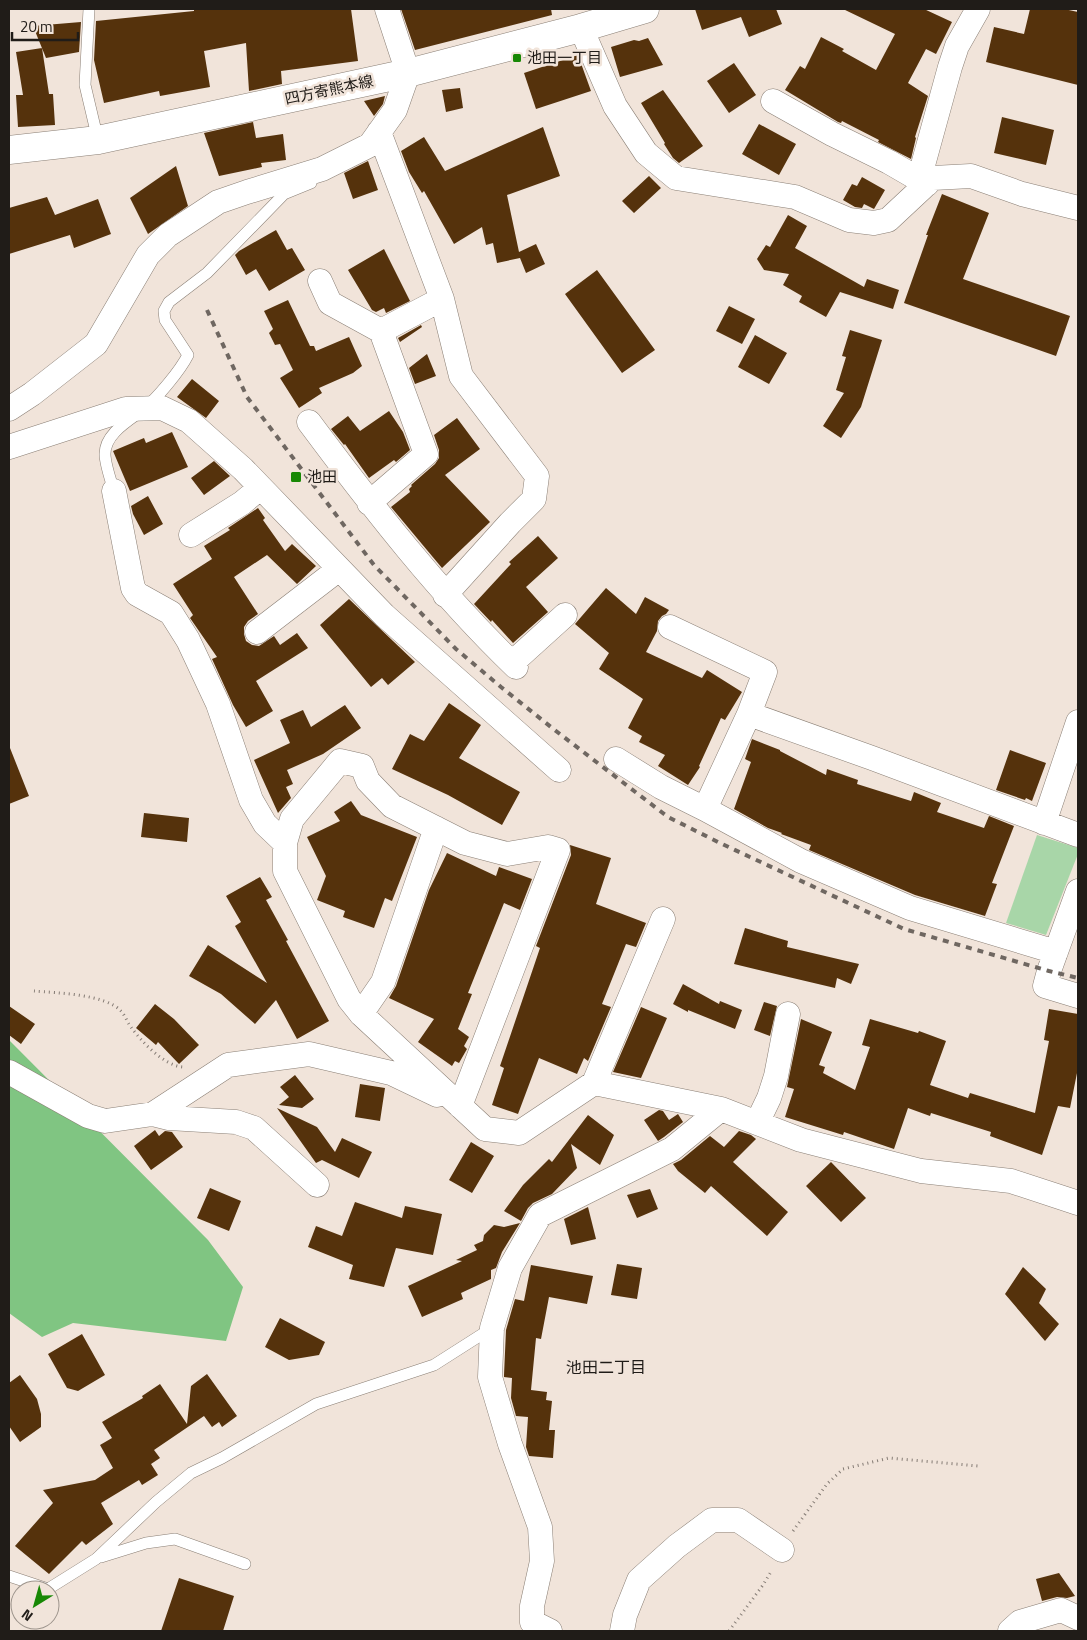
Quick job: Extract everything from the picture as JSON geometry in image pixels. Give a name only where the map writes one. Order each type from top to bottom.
[{"type":"main road","name":"四方寄熊本線","points":[[9,150],[98,140],[408,73],[581,28],[645,9]]},
{"type":"street","points":[[9,409],[32,394],[96,344],[148,255],[168,235],[218,202],[322,169],[370,145],[395,110],[408,73],[388,9]]},
{"type":"street","points":[[927,184],[923,164],[950,67],[957,46],[978,9]]},
{"type":"street","points":[[581,28],[614,106],[646,153],[676,178],[796,197],[849,220],[874,222],[888,220],[933,178],[971,176],[1022,194],[1078,208]]},
{"type":"street","points":[[773,101],[927,184]]},
{"type":"street","points":[[379,132],[442,299],[461,376],[537,476],[534,499],[445,595]]},
{"type":"street","points":[[320,281],[330,303],[382,331],[426,454],[369,502]]},
{"type":"street","points":[[382,331],[442,299]]},
{"type":"street","points":[[9,447],[126,409],[162,408],[189,421],[243,469],[384,615],[559,770]]},
{"type":"street","points":[[309,422],[369,502],[445,595],[514,665],[566,615]]},
{"type":"street","points":[[191,535],[260,488]]},
{"type":"street","points":[[114,492],[133,588],[137,594],[171,613],[188,640],[218,704],[251,800],[265,824],[285,843]]},
{"type":"street","points":[[257,632],[339,569]]},
{"type":"street","points":[[670,627],[765,672],[705,809]]},
{"type":"street","points":[[748,714],[872,758],[1078,836]]},
{"type":"street","points":[[1044,823],[1078,722]]},
{"type":"street","points":[[616,759],[661,787],[801,861],[910,908],[1056,952]]},
{"type":"street","points":[[460,1106],[558,850],[548,847],[506,854],[465,843],[392,806],[368,781],[362,766],[340,761],[292,819],[285,843],[285,871],[349,999],[361,1014],[460,1106],[485,1129],[519,1133],[594,1083],[663,919]]},
{"type":"street","points":[[361,1014],[383,982],[436,828]]},
{"type":"street","points":[[1078,891],[1045,986],[1078,996]]},
{"type":"street","points":[[757,1123],[769,1098],[776,1076],[788,1014]]},
{"type":"street","points":[[153,1114],[228,1065],[309,1054],[391,1073],[460,1106]]},
{"type":"street","points":[[9,1072],[88,1116],[105,1121],[153,1114],[169,1118],[236,1122],[254,1128],[317,1184]]},
{"type":"street","points":[[594,1083],[721,1109],[801,1140],[921,1171],[1011,1180],[1078,1203]]},
{"type":"street","points":[[533,1628],[532,1606],[542,1561],[540,1527],[510,1444],[490,1378],[492,1328],[510,1268],[540,1216],[672,1149],[721,1109]]},
{"type":"street","points":[[622,1631],[639,1580],[677,1546],[712,1520],[738,1520],[782,1550]]},
{"type":"street","points":[[1010,1631],[1020,1622],[1061,1610],[1078,1618]]},
{"type":"lane","points":[[89,9],[85,85],[98,140]]},
{"type":"lane","points":[[114,492],[105,453],[112,435],[145,408],[170,380],[188,355],[166,320],[164,312],[169,302],[207,273],[284,194],[318,179],[322,169]]},
{"type":"lane","points":[[9,1576],[48,1589],[96,1559],[156,1502],[192,1473],[316,1404],[434,1365],[492,1328]]},
{"type":"lane","points":[[96,1559],[146,1543],[175,1539],[245,1564]]},
{"type":"path","points":[[34,991],[85,996],[105,1002],[121,1010],[146,1046],[162,1058],[179,1067],[189,1067]]},
{"type":"path","points":[[729,1631],[763,1585],[792,1532],[827,1484],[843,1469],[889,1458],[978,1466]]},
{"type":"green space","points":[[1037,835],[1078,848],[1078,854],[1046,935],[1006,923]]},
{"type":"green space","points":[[9,1040],[208,1240],[243,1287],[226,1341],[73,1323],[42,1337],[9,1313]]},
{"type":"building","points":[[194,9],[351,9],[358,61],[281,71],[282,84],[249,91],[246,43],[204,51],[210,87],[160,96],[159,91],[104,103],[94,60],[96,21],[194,11]]},
{"type":"building","points":[[401,9],[551,9],[552,15],[415,50]]},
{"type":"building","points":[[695,9],[776,9],[782,24],[749,37],[741,17],[702,30]]},
{"type":"building","points":[[843,9],[924,9],[952,22],[936,54],[926,49],[908,83],[928,96],[915,137],[911,159],[842,121],[841,123],[838,122],[785,90],[800,66],[805,69],[821,37],[844,49],[842,51],[876,70],[895,34]]},
{"type":"building","points":[[1030,9],[1064,9],[1078,12],[1078,85],[986,62],[994,27],[1024,34]]},
{"type":"building","points":[[81,22],[79,52],[46,58],[33,26]]},
{"type":"building","points":[[648,38],[663,65],[620,77],[611,47]]},
{"type":"building","points":[[42,48],[49,94],[53,94],[55,125],[18,127],[16,95],[23,95],[16,52]]},
{"type":"building","points":[[578,55],[591,91],[536,109],[524,73]]},
{"type":"building","points":[[734,63],[756,95],[729,113],[707,81]]},
{"type":"building","points":[[460,88],[463,108],[446,112],[442,90]]},
{"type":"building","points":[[663,90],[703,146],[679,163],[673,158],[664,144],[641,103]]},
{"type":"building","points":[[385,96],[383,104],[374,116],[364,101]]},
{"type":"building","points":[[1002,117],[1054,130],[1046,165],[994,153]]},
{"type":"building","points":[[253,122],[256,138],[283,134],[286,160],[261,163],[262,167],[219,176],[204,133]]},
{"type":"building","points":[[759,124],[796,144],[779,175],[742,154]]},
{"type":"building","points":[[543,127],[560,176],[507,195],[519,252],[536,244],[545,264],[526,273],[520,258],[497,263],[493,243],[486,245],[482,227],[454,244],[424,191],[422,193],[409,172],[401,151],[424,137],[445,171]]},
{"type":"building","points":[[368,161],[378,190],[353,199],[344,173]]},
{"type":"building","points":[[176,166],[188,206],[148,234],[130,198]]},
{"type":"building","points":[[649,176],[661,188],[634,213],[622,201]]},
{"type":"building","points":[[862,177],[885,190],[874,209],[864,204],[862,208],[855,207],[843,200],[852,184],[857,186]]},
{"type":"building","points":[[942,194],[989,213],[963,279],[1070,316],[1056,356],[904,303],[928,235],[926,235]]},
{"type":"building","points":[[47,197],[55,215],[98,199],[111,234],[74,248],[70,235],[9,254],[9,208]]},
{"type":"building","points":[[788,215],[807,226],[795,248],[864,287],[867,279],[899,290],[893,309],[840,292],[826,317],[799,302],[802,296],[783,285],[789,274],[764,270],[757,259],[766,245],[770,247]]},
{"type":"building","points":[[276,230],[287,250],[292,248],[305,270],[269,291],[256,269],[246,275],[235,255]]},
{"type":"building","points":[[384,249],[410,301],[386,313],[384,308],[376,312],[372,310],[348,270]]},
{"type":"building","points":[[597,270],[655,350],[622,373],[565,294]]},
{"type":"building","points":[[288,300],[310,346],[314,346],[316,351],[349,337],[362,366],[353,373],[319,388],[322,393],[299,408],[280,378],[293,370],[280,344],[275,345],[269,333],[273,329],[264,311]]},
{"type":"building","points":[[729,306],[755,319],[742,344],[716,331]]},
{"type":"building","points":[[421,325],[422,327],[400,342],[398,338]]},
{"type":"building","points":[[850,330],[882,340],[861,407],[841,438],[823,426],[844,393],[836,390],[846,357],[842,356]]},
{"type":"building","points":[[755,335],[787,353],[769,384],[738,367]]},
{"type":"building","points":[[427,354],[436,376],[415,384],[409,368]]},
{"type":"building","points":[[192,379],[219,401],[206,418],[177,397]]},
{"type":"building","points":[[389,411],[403,432],[410,450],[396,462],[394,460],[369,478],[345,444],[331,429],[348,416],[360,431]]},
{"type":"building","points":[[457,418],[480,449],[445,475],[490,522],[442,568],[391,507],[410,492],[411,485],[435,464],[439,458],[439,450],[434,435]]},
{"type":"building","points":[[172,432],[188,467],[130,491],[113,451],[144,438],[146,443]]},
{"type":"building","points":[[214,461],[230,476],[204,495],[191,478]]},
{"type":"building","points":[[148,496],[163,524],[144,535],[131,506]]},
{"type":"building","points":[[258,508],[265,518],[263,520],[285,551],[292,544],[316,566],[297,584],[267,555],[234,577],[258,614],[248,621],[244,627],[246,641],[252,645],[259,646],[274,636],[280,645],[297,633],[308,648],[256,681],[273,711],[246,727],[233,705],[212,659],[217,657],[190,618],[193,615],[173,584],[212,559],[204,546],[230,530],[228,528]]},
{"type":"building","points":[[538,536],[558,558],[526,587],[548,612],[513,643],[474,604],[511,564],[509,562]]},
{"type":"building","points":[[606,588],[636,614],[645,597],[669,610],[658,621],[657,631],[646,652],[702,678],[707,670],[742,692],[725,720],[721,718],[700,767],[688,785],[658,766],[665,755],[639,742],[642,736],[628,728],[643,699],[599,669],[609,653],[575,624]]},
{"type":"building","points":[[349,599],[415,662],[388,685],[382,678],[371,687],[320,625]]},
{"type":"building","points":[[449,703],[481,725],[459,758],[520,792],[502,825],[448,795],[392,769],[410,734],[424,741]]},
{"type":"building","points":[[345,705],[361,728],[323,754],[287,770],[293,784],[286,787],[291,798],[278,813],[254,760],[290,743],[280,720],[303,710],[311,727]]},
{"type":"building","points":[[752,739],[780,750],[826,775],[827,769],[858,780],[857,784],[911,801],[914,792],[941,803],[937,812],[984,828],[989,816],[1014,826],[992,883],[997,884],[985,916],[915,895],[809,850],[811,845],[768,828],[734,809],[751,762],[745,759]]},
{"type":"building","points":[[9,748],[29,796],[9,804]]},
{"type":"building","points":[[1010,750],[1046,763],[1032,801],[996,790]]},
{"type":"building","points":[[351,801],[361,815],[417,837],[392,901],[385,898],[374,928],[343,917],[345,911],[317,900],[326,876],[307,837],[340,821],[334,812]]},
{"type":"building","points":[[144,813],[189,818],[187,842],[141,837]]},
{"type":"building","points":[[570,845],[611,858],[596,904],[646,923],[636,947],[626,944],[602,1004],[611,1007],[588,1061],[584,1058],[577,1074],[539,1058],[518,1114],[492,1105],[504,1068],[500,1066],[540,948],[536,946],[571,855]]},
{"type":"building","points":[[447,853],[496,876],[499,867],[532,879],[520,910],[504,903],[468,993],[472,994],[458,1029],[469,1037],[464,1046],[467,1049],[459,1063],[455,1061],[452,1066],[418,1042],[434,1019],[389,998],[396,986],[429,890]]},
{"type":"building","points":[[260,877],[272,897],[266,900],[329,1021],[297,1039],[276,1000],[255,1024],[221,994],[189,976],[208,945],[267,983],[235,926],[241,922],[226,896]]},
{"type":"building","points":[[745,928],[788,941],[787,947],[859,964],[851,984],[837,978],[835,988],[734,964]]},
{"type":"building","points":[[683,984],[719,1004],[720,1001],[742,1010],[735,1029],[688,1010],[688,1012],[673,1004]]},
{"type":"building","points":[[764,1002],[777,1006],[770,1036],[754,1030]]},
{"type":"building","points":[[155,1004],[174,1019],[199,1045],[179,1064],[158,1042],[156,1045],[136,1028]]},
{"type":"building","points":[[9,1006],[35,1024],[21,1044],[9,1035]]},
{"type":"building","points":[[641,1007],[667,1018],[641,1078],[613,1072]]},
{"type":"building","points":[[1049,1009],[1078,1014],[1078,1068],[1070,1108],[1058,1106],[1042,1155],[990,1136],[991,1132],[931,1113],[930,1116],[908,1108],[894,1149],[844,1132],[843,1135],[785,1117],[794,1089],[787,1087],[801,1019],[832,1032],[819,1065],[825,1067],[823,1073],[855,1090],[870,1047],[862,1045],[870,1019],[918,1033],[919,1031],[946,1041],[930,1085],[968,1098],[970,1093],[1035,1113],[1049,1041],[1044,1040]]},
{"type":"building","points":[[295,1075],[314,1099],[302,1108],[279,1105],[289,1097],[280,1087]]},
{"type":"building","points":[[360,1084],[385,1088],[380,1121],[355,1117]]},
{"type":"building","points":[[277,1108],[317,1127],[335,1152],[342,1138],[372,1152],[359,1178],[322,1160],[316,1163]]},
{"type":"building","points":[[659,1110],[663,1111],[669,1120],[678,1114],[683,1122],[658,1141],[644,1120]]},
{"type":"building","points":[[588,1115],[614,1135],[600,1165],[571,1144],[577,1168],[552,1194],[533,1203],[521,1221],[504,1211],[523,1185],[549,1159],[552,1162]]},
{"type":"building","points":[[155,1130],[159,1136],[165,1131],[172,1132],[183,1147],[151,1170],[134,1146]]},
{"type":"building","points":[[739,1131],[756,1139],[733,1162],[788,1212],[767,1236],[711,1186],[705,1193],[678,1171],[673,1164],[681,1160],[710,1136],[724,1147]]},
{"type":"building","points":[[471,1142],[494,1156],[472,1193],[449,1180]]},
{"type":"building","points":[[831,1162],[866,1198],[841,1222],[806,1186]]},
{"type":"building","points":[[210,1188],[241,1201],[229,1231],[197,1218]]},
{"type":"building","points":[[650,1189],[658,1209],[637,1218],[627,1195]]},
{"type":"building","points":[[355,1202],[402,1218],[405,1206],[442,1214],[433,1255],[396,1248],[384,1287],[349,1279],[353,1265],[308,1247],[316,1226],[342,1236]]},
{"type":"building","points":[[588,1207],[596,1239],[571,1245],[564,1219]]},
{"type":"building","points":[[520,1223],[502,1252],[496,1268],[491,1270],[491,1279],[461,1293],[463,1299],[422,1317],[408,1286],[462,1261],[456,1260],[477,1250],[474,1245],[483,1241],[484,1235],[494,1225],[504,1227]]},
{"type":"building","points":[[617,1264],[642,1268],[637,1299],[611,1295]]},
{"type":"building","points":[[531,1265],[593,1276],[587,1304],[549,1297],[541,1339],[536,1338],[531,1390],[547,1392],[546,1400],[552,1401],[549,1430],[555,1430],[553,1458],[529,1456],[526,1447],[528,1417],[516,1416],[511,1398],[512,1378],[504,1377],[506,1330],[515,1299],[524,1301]]},
{"type":"building","points":[[1023,1267],[1046,1289],[1039,1303],[1059,1324],[1045,1341],[1005,1294]]},
{"type":"building","points":[[280,1318],[325,1342],[319,1355],[289,1360],[265,1347]]},
{"type":"building","points":[[82,1334],[105,1375],[78,1391],[67,1388],[48,1354]]},
{"type":"building","points":[[207,1374],[237,1416],[222,1427],[219,1422],[212,1427],[204,1416],[154,1450],[160,1458],[151,1464],[158,1475],[142,1485],[139,1480],[101,1503],[113,1524],[86,1545],[82,1541],[49,1574],[15,1546],[53,1503],[43,1490],[95,1480],[113,1468],[100,1445],[112,1438],[102,1422],[143,1398],[142,1396],[160,1384],[187,1424],[191,1386]]},
{"type":"building","points":[[20,1375],[37,1399],[41,1414],[41,1427],[20,1442],[9,1426],[9,1383]]},
{"type":"building","points":[[1059,1573],[1075,1596],[1067,1598],[1057,1597],[1042,1601],[1036,1579]]},
{"type":"building","points":[[179,1578],[234,1596],[223,1631],[161,1631]]},
{"type":"railway","points":[[207,310],[247,397],[374,565],[456,649],[556,731],[668,817],[904,929],[1078,978]]},
{"type":"place","name":"池田一丁目","points":[[517,58]]},
{"type":"place","name":"池田","points":[[296,477]]},
{"type":"district","name":"池田二丁目","points":[[606,1367]]}]
